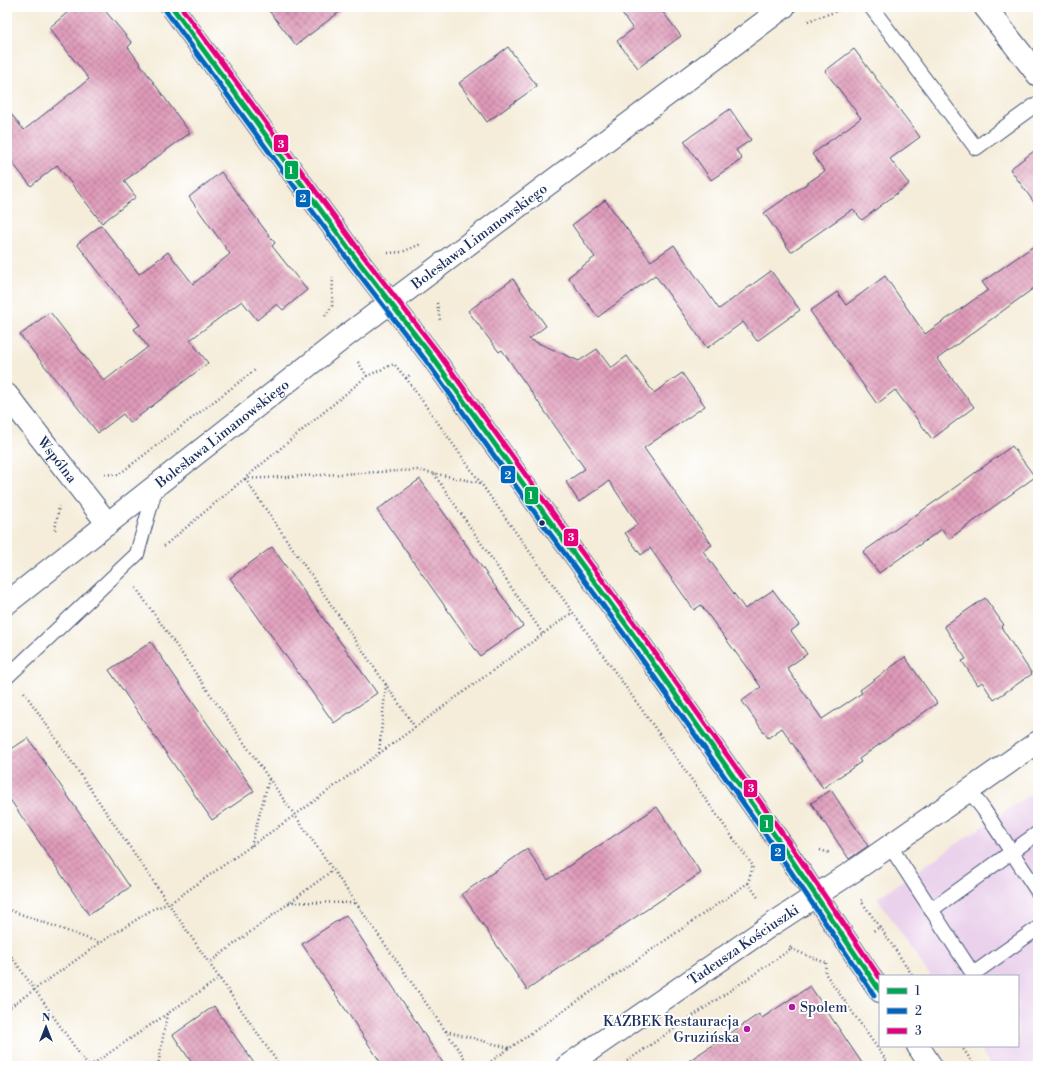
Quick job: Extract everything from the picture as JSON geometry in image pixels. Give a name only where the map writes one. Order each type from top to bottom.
[{"type":"street","points":[[172,7],[390,304],[433,358],[630,630],[816,895],[879,990]]},
{"type":"street","name":"Bolesława Limanowskiego","points":[[7,603],[336,344],[784,7]]},
{"type":"street","points":[[985,7],[1038,75]]},
{"type":"street","name":"Wspólna","points":[[7,395],[108,524]]},
{"type":"street","name":"Tadeusza Kościuszki","points":[[567,1066],[890,846],[1038,742]]},
{"type":"street","points":[[919,1047],[931,1066]]},
{"type":"lane","points":[[871,7],[976,148],[1038,103]]},
{"type":"lane","points":[[7,678],[137,554],[156,486]]},
{"type":"lane","points":[[969,790],[1038,892]]},
{"type":"lane","points":[[932,910],[1038,833]]},
{"type":"lane","points":[[890,846],[973,974],[1038,928]]},
{"type":"path","points":[[100,474],[118,475],[261,365]]},
{"type":"path","points":[[164,546],[367,376]]},
{"type":"path","points":[[406,378],[753,866],[748,883],[484,1066]]},
{"type":"path","points":[[245,479],[417,470],[481,483]]},
{"type":"path","points":[[434,474],[543,634]]},
{"type":"path","points":[[245,479],[416,727]]},
{"type":"path","points":[[54,533],[59,504]]},
{"type":"path","points":[[134,585],[470,1066]]},
{"type":"path","points":[[7,1009],[100,943],[153,909],[170,903],[295,815],[573,612]]},
{"type":"path","points":[[379,754],[386,684]]},
{"type":"path","points":[[21,686],[280,1066]]},
{"type":"path","points":[[251,846],[269,778]]},
{"type":"path","points":[[209,963],[333,870]]},
{"type":"path","points":[[289,902],[356,903]]},
{"type":"path","points":[[7,909],[100,943]]},
{"type":"path","points":[[880,927],[912,975]]},
{"type":"path","points":[[7,950],[89,1066],[220,978]]},
{"type":"path","points":[[826,963],[825,973],[890,1066]]},
{"type":"path","points":[[158,1066],[167,1014]]},
{"type":"path","points":[[445,1031],[509,1048]]},
{"type":"path","points":[[962,1047],[974,1066]]},
{"type":"shaded area","points":[[1038,789],[1038,1066],[991,1066],[979,1047],[1019,1047],[1019,975],[929,975],[877,898]]},
{"type":"building","points":[[74,7],[102,7],[132,43],[128,47],[190,133],[124,181],[136,197],[102,223],[57,165],[31,186],[7,156],[7,109],[24,130],[89,79],[49,28]]},
{"type":"building","points":[[266,7],[346,7],[296,45]]},
{"type":"building","points":[[617,7],[659,7],[681,36],[638,68],[617,41],[633,29]]},
{"type":"building","points":[[508,47],[537,86],[487,122],[459,83]]},
{"type":"building","points":[[854,49],[920,137],[890,159],[909,184],[862,220],[853,209],[791,252],[764,213],[825,171],[812,154],[861,118],[825,71]]},
{"type":"building","points":[[730,109],[751,140],[736,150],[742,159],[711,180],[684,141]]},
{"type":"building","points":[[1038,148],[1038,208],[1010,169]]},
{"type":"building","points":[[221,172],[275,243],[272,246],[307,290],[283,310],[277,304],[257,320],[242,301],[190,340],[208,363],[130,423],[123,414],[98,433],[20,335],[50,312],[104,381],[148,347],[134,329],[140,325],[77,244],[101,225],[139,274],[168,252],[193,284],[230,254],[189,197]]},
{"type":"building","points":[[605,200],[651,261],[674,245],[719,309],[771,271],[800,310],[757,341],[743,322],[707,348],[655,275],[598,317],[568,277],[595,257],[572,225]]},
{"type":"building","points":[[1038,243],[1038,285],[937,359],[974,407],[932,439],[895,390],[877,404],[810,311],[837,292],[846,305],[885,276],[925,334],[988,290],[982,282]]},
{"type":"building","points":[[513,279],[546,326],[529,339],[579,361],[597,349],[611,368],[627,356],[654,393],[682,373],[705,406],[644,448],[712,545],[703,551],[745,609],[773,590],[799,625],[791,631],[807,654],[787,668],[822,719],[862,693],[860,690],[905,657],[937,703],[859,759],[861,762],[823,788],[782,728],[768,738],[742,701],[761,687],[701,605],[694,610],[650,548],[641,555],[625,533],[638,524],[609,481],[579,502],[566,482],[585,469],[502,350],[499,352],[468,311]]},
{"type":"building","points":[[1012,446],[1035,477],[949,539],[942,529],[879,573],[863,552]]},
{"type":"building","points":[[420,479],[523,626],[480,656],[377,510]]},
{"type":"building","points":[[272,547],[377,693],[334,723],[230,578]]},
{"type":"building","points":[[985,598],[1004,625],[1001,627],[1032,674],[994,700],[982,682],[978,685],[962,661],[966,659],[944,626]]},
{"type":"building","points":[[151,642],[254,791],[212,820],[109,670]]},
{"type":"building","points":[[28,738],[130,887],[89,915],[7,795],[7,752]]},
{"type":"building","points":[[831,790],[868,846],[849,859],[811,803]]},
{"type":"building","points":[[657,807],[701,873],[527,990],[462,894],[527,849],[548,880]]},
{"type":"building","points":[[346,915],[445,1066],[383,1066],[302,944]]},
{"type":"building","points":[[810,986],[864,1066],[681,1066],[759,1014],[762,1018]]},
{"type":"building","points":[[214,1006],[256,1066],[194,1066],[173,1035]]},
{"type":"transit line","name":"1","points":[[172,7],[355,257],[433,358],[630,630],[783,847],[879,990]]},
{"type":"transit line","name":"3","points":[[181,7],[361,253],[439,354],[636,626],[789,843],[879,977]]},
{"type":"transit line","name":"2","points":[[166,11],[349,261],[427,362],[624,634],[777,851],[874,995]]},
{"type":"place","name":"Spolem","points":[[792,1007]]},
{"type":"place","name":"KAZBEK Restauracja Gruzińska","points":[[747,1029]]}]
